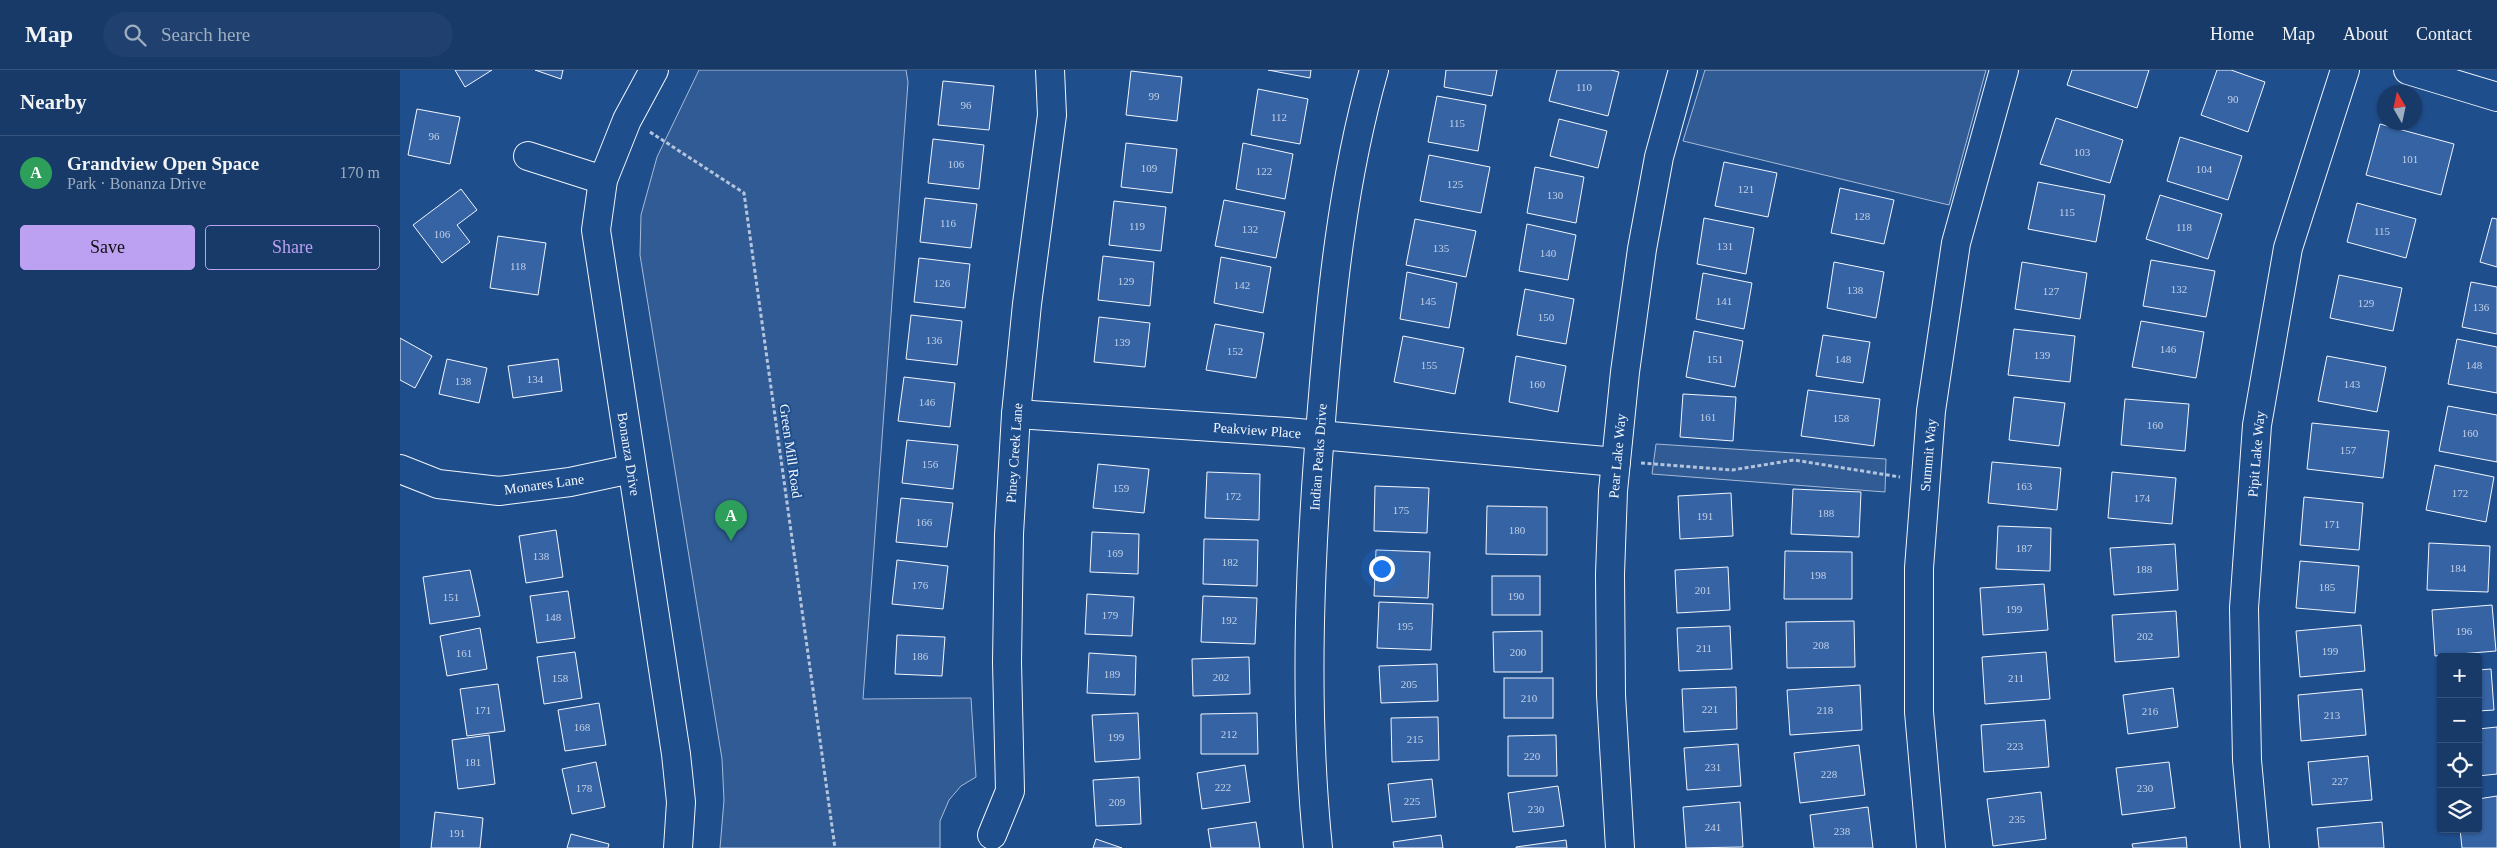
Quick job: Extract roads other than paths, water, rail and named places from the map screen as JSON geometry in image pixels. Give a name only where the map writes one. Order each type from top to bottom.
[{"type":"street","name":"Bonanza Drive","points":[[654,70],[627,120],[603,180],[596,230],[676,754],[681,802],[678,848]]},
{"type":"street","name":"Piney Creek Lane","points":[[992,835],[1010,791],[1007,662],[1009,534],[1016,414],[1027,304],[1052,115],[1050,70]]},
{"type":"street","name":"Indian Peaks Drive","points":[[1318,848],[1313,799],[1310,662],[1314,507],[1330,311],[1358,125],[1374,70]]},
{"type":"street","name":"Pear Lake Way","points":[[1620,848],[1611,695],[1610,584],[1616,462],[1625,372],[1642,249],[1659,157],[1683,70]]},
{"type":"street","name":"Summit Way","points":[[1931,848],[1919,692],[1919,568],[1931,411],[1956,243],[2004,70]]},
{"type":"street","name":"Pipit Lake Way","points":[[2255,848],[2247,760],[2244,608],[2257,425],[2288,248],[2345,70]]},
{"type":"street","points":[[2408,70],[2497,97]]},
{"type":"street","points":[[528,156],[603,180]]},
{"type":"street","name":"Peakview Place","points":[[1016,414],[1320,435],[1616,462]]},
{"type":"street","name":"Monares Lane","points":[[400,469],[438,484],[499,491],[570,482],[631,469]]},
{"type":"place","name":"Grandview Open Space","points":[[731,541]]}]
